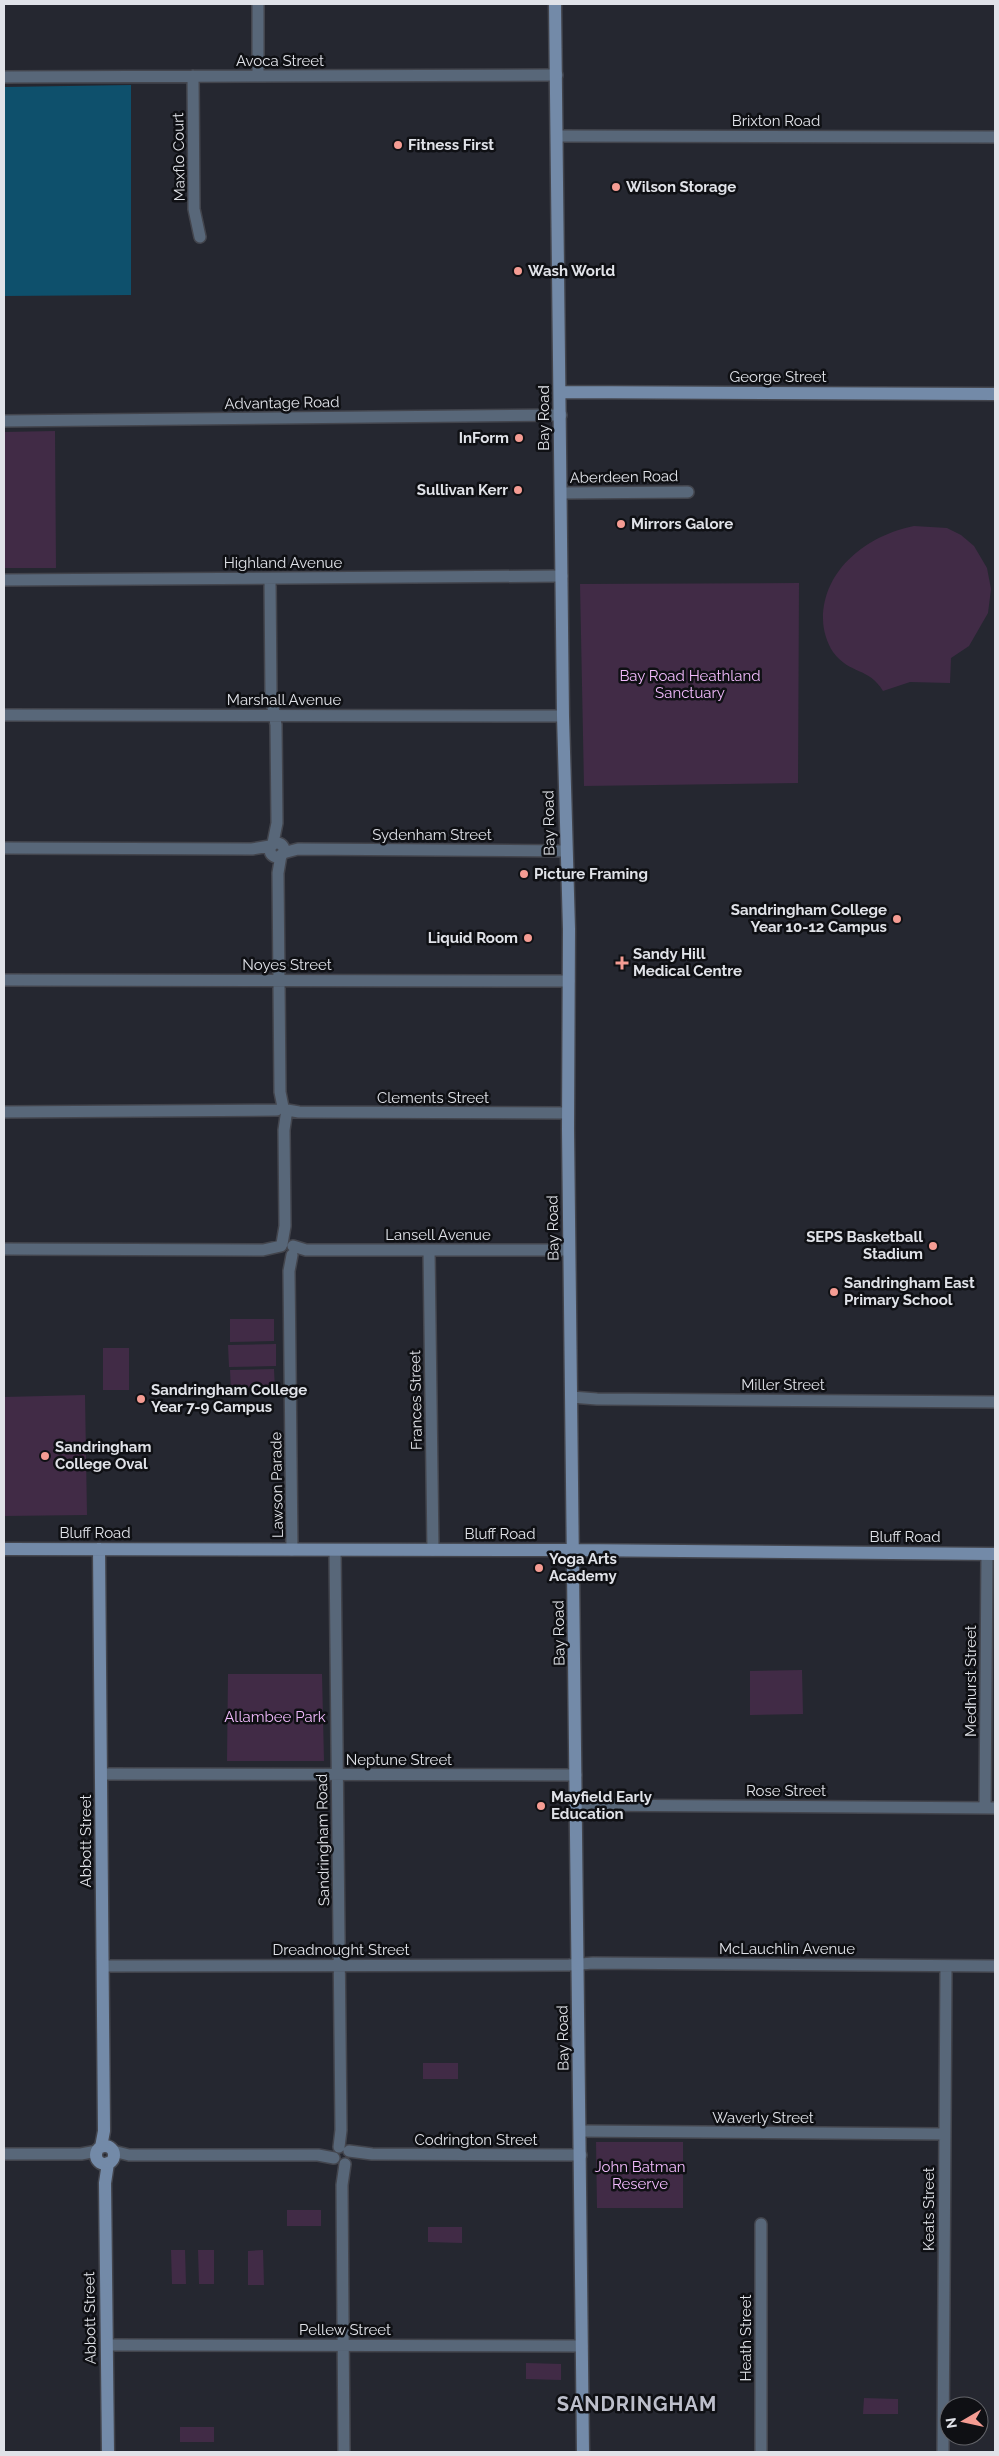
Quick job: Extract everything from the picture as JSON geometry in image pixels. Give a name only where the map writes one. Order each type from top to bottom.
[{"type":"main road","name":"Bay Road","points":[[555,4],[569,981],[569,1250],[579,1964],[583,2452]]},
{"type":"main road","name":"George Street","points":[[560,392],[995,394]]},
{"type":"main road","name":"Bluff Road","points":[[4,1549],[573,1550],[991,1554]]},
{"type":"main road","name":"Abbott Street","points":[[99,1550],[108,2452]]},
{"type":"street","points":[[258,4],[258,76]]},
{"type":"street","name":"Avoca Street","points":[[4,77],[557,75]]},
{"type":"street","name":"Maxflo Court","points":[[193,76],[194,208],[200,237]]},
{"type":"street","name":"Brixton Road","points":[[557,136],[995,136]]},
{"type":"street","name":"Advantage Road","points":[[4,421],[561,415]]},
{"type":"street","name":"Aberdeen Road","points":[[561,493],[688,492]]},
{"type":"street","name":"Highland Avenue","points":[[4,580],[562,576]]},
{"type":"street","name":"Lawson Parade","points":[[270,579],[271,695],[276,725],[280,1092],[284,1130],[285,1226],[289,1271],[292,1550]]},
{"type":"street","name":"Marshall Avenue","points":[[4,715],[564,716]]},
{"type":"street","name":"Sydenham Street","points":[[4,848],[566,851]]},
{"type":"street","name":"Noyes Street","points":[[4,980],[569,981]]},
{"type":"street","name":"Clements Street","points":[[4,1112],[568,1113]]},
{"type":"street","name":"Lansell Avenue","points":[[4,1249],[569,1250]]},
{"type":"street","name":"Frances Street","points":[[429,1250],[433,1550]]},
{"type":"street","name":"Miller Street","points":[[571,1396],[596,1399],[995,1402]]},
{"type":"street","name":"Sandringham Road","points":[[335,1550],[344,2452]]},
{"type":"street","name":"Medhurst Street","points":[[990,1808],[991,1554]]},
{"type":"street","name":"Neptune Street","points":[[101,1774],[576,1775]]},
{"type":"street","name":"Rose Street","points":[[577,1805],[990,1808]]},
{"type":"street","name":"Dreadnought Street","points":[[103,1966],[579,1964]]},
{"type":"street","name":"McLauchlin Avenue","points":[[579,1964],[995,1966]]},
{"type":"street","name":"Keats Street","points":[[943,2452],[946,1966]]},
{"type":"street","name":"Waverly Street","points":[[580,2132],[945,2134]]},
{"type":"street","name":"Codrington Street","points":[[4,2154],[581,2155]]},
{"type":"street","name":"Heath Street","points":[[761,2224],[761,2452]]},
{"type":"street","name":"Pellew Street","points":[[107,2345],[582,2346]]},
{"type":"green space","points":[[55,431],[56,568],[4,568],[4,432]]},
{"type":"green space","points":[[914,526],[947,528],[961,535],[974,546],[987,568],[991,589],[988,613],[969,646],[951,658],[950,683],[910,682],[883,691],[872,678],[846,664],[833,652],[827,641],[824,628],[825,601],[831,585],[851,557],[880,537]]},
{"type":"green space","name":"Bay Road Heathland Sanctuary","points":[[799,583],[798,783],[584,786],[580,584]]},
{"type":"green space","points":[[230,1319],[274,1319],[274,1341],[230,1342]]},
{"type":"green space","points":[[276,1344],[276,1366],[229,1367],[228,1345]]},
{"type":"green space","points":[[103,1348],[129,1348],[129,1390],[103,1390]]},
{"type":"green space","points":[[274,1369],[275,1391],[231,1392],[230,1370]]},
{"type":"green space","name":"Sandringham College Oval","points":[[85,1395],[87,1515],[4,1516],[4,1397]]},
{"type":"green space","points":[[802,1670],[803,1714],[750,1715],[750,1671]]},
{"type":"green space","name":"Allambee Park","points":[[228,1674],[322,1674],[324,1761],[227,1761]]},
{"type":"green space","points":[[423,2063],[458,2063],[458,2079],[423,2079]]},
{"type":"green space","name":"John Batman Reserve","points":[[596,2142],[683,2142],[683,2208],[597,2208]]},
{"type":"green space","points":[[287,2210],[321,2210],[321,2226],[287,2226]]},
{"type":"green space","points":[[428,2227],[462,2227],[462,2243],[428,2242]]},
{"type":"green space","points":[[171,2250],[185,2250],[186,2284],[172,2284]]},
{"type":"green space","points":[[198,2250],[214,2250],[214,2284],[199,2284]]},
{"type":"green space","points":[[263,2250],[264,2285],[248,2285],[248,2251]]},
{"type":"green space","points":[[526,2363],[561,2364],[561,2380],[526,2379]]},
{"type":"green space","points":[[864,2398],[898,2399],[898,2414],[863,2414]]},
{"type":"green space","points":[[180,2427],[214,2427],[214,2442],[180,2442]]},
{"type":"water","points":[[131,85],[131,295],[4,296],[4,87]]},
{"type":"place","name":"Fitness First","points":[[398,145]]},
{"type":"place","name":"Wilson Storage","points":[[616,187]]},
{"type":"place","name":"Wash World","points":[[518,271]]},
{"type":"place","name":"InForm","points":[[519,438]]},
{"type":"place","name":"Sullivan Kerr","points":[[518,490]]},
{"type":"place","name":"Mirrors Galore","points":[[621,524]]},
{"type":"place","name":"Picture Framing","points":[[524,874]]},
{"type":"place","name":"Sandringham College Year 10-12 Campus","points":[[897,919]]},
{"type":"place","name":"Liquid Room","points":[[528,938]]},
{"type":"place","name":"Sandy Hill Medical Centre","points":[[622,963]]},
{"type":"place","name":"SEPS Basketball Stadium","points":[[933,1246]]},
{"type":"place","name":"Sandringham East Primary School","points":[[834,1292]]},
{"type":"place","name":"Sandringham College Year 7-9 Campus","points":[[141,1399]]},
{"type":"place","name":"Sandringham College Oval","points":[[45,1456]]},
{"type":"place","name":"Yoga Arts Academy","points":[[539,1568]]},
{"type":"place","name":"Mayfield Early Education","points":[[541,1806]]},
{"type":"district","name":"SANDRINGHAM","points":[[637,2404]]}]
